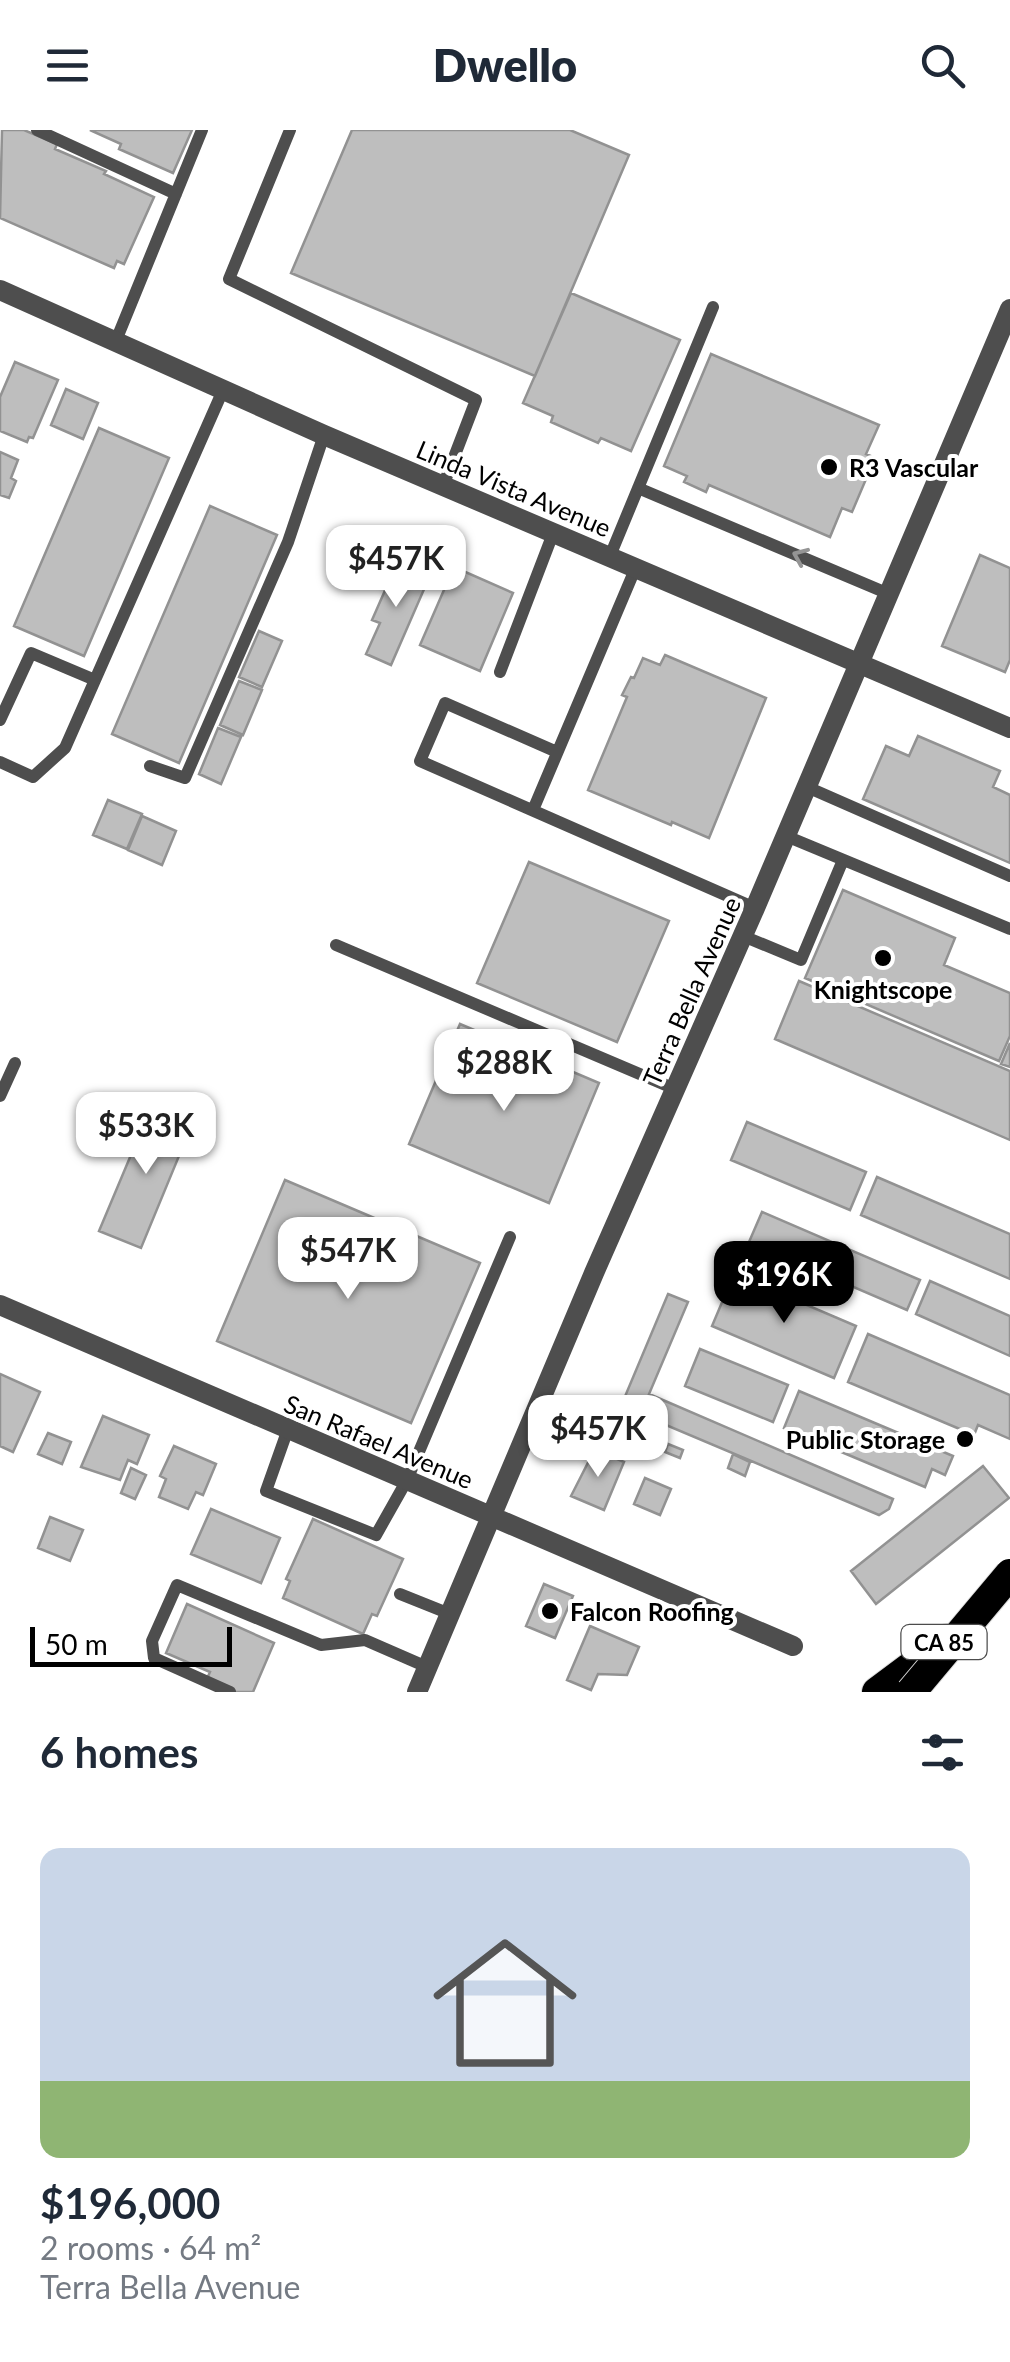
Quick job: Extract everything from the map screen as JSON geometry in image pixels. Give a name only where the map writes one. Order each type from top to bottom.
[{"type":"highway","points":[[911,1692],[1010,1574]]},
{"type":"highway","name":"CA 85","points":[[877,1692],[1010,1592]]},
{"type":"street","name":"Linda Vista Avenue","points":[[0,290],[324,435],[1010,728]]},
{"type":"street","name":"Terra Bella Avenue","points":[[417,1692],[1010,309]]},
{"type":"street","name":"San Rafael Avenue","points":[[0,1305],[794,1646]]},
{"type":"lane","points":[[38,130],[176,194]]},
{"type":"lane","points":[[115,343],[202,130]]},
{"type":"lane","points":[[290,130],[229,280],[476,400],[443,486]]},
{"type":"lane","points":[[610,556],[713,307]]},
{"type":"lane","points":[[0,762],[33,776],[65,748],[224,388]]},
{"type":"lane","points":[[150,766],[185,778],[288,542],[324,435]]},
{"type":"lane","points":[[638,488],[890,594]]},
{"type":"lane","points":[[500,672],[554,532]]},
{"type":"lane","points":[[533,810],[636,567]]},
{"type":"lane","points":[[0,720],[31,653],[95,680]]},
{"type":"lane","points":[[557,752],[445,704],[420,761],[755,908]]},
{"type":"lane","points":[[807,787],[1010,876]]},
{"type":"lane","points":[[786,836],[1010,930]]},
{"type":"lane","points":[[743,936],[801,960],[842,860]]},
{"type":"lane","points":[[336,946],[675,1089]]},
{"type":"lane","points":[[0,1096],[15,1064]]},
{"type":"lane","points":[[288,1429],[266,1491],[376,1535],[407,1480],[510,1237]]},
{"type":"lane","points":[[230,1692],[154,1658],[152,1641],[177,1585],[321,1645],[365,1640],[427,1668]]},
{"type":"lane","points":[[400,1594],[450,1614]]},
{"type":"building","points":[[2,130],[24,130],[57,144],[55,149],[154,197],[124,264],[117,261],[114,268],[0,218]]},
{"type":"building","points":[[90,130],[192,130],[173,173],[119,149],[121,144]]},
{"type":"building","points":[[352,130],[570,130],[629,155],[535,376],[291,273]]},
{"type":"building","points":[[571,293],[680,340],[631,451],[601,438],[598,443],[551,422],[553,416],[523,403]]},
{"type":"building","points":[[711,354],[879,425],[866,454],[875,458],[852,512],[842,508],[830,537],[709,485],[706,492],[684,482],[687,476],[664,466]]},
{"type":"building","points":[[15,362],[58,380],[33,438],[29,437],[27,442],[0,431],[0,397]]},
{"type":"building","points":[[66,389],[98,403],[83,439],[51,425]]},
{"type":"building","points":[[99,428],[169,458],[84,656],[14,626]]},
{"type":"building","points":[[0,452],[18,460],[9,498],[0,495]]},
{"type":"building","points":[[210,506],[277,535],[179,763],[112,734]]},
{"type":"building","points":[[405,545],[418,551],[405,579],[425,587],[391,665],[366,654],[380,623],[372,620]]},
{"type":"building","points":[[980,555],[1010,568],[1010,660],[1005,672],[942,646]]},
{"type":"building","points":[[454,567],[513,593],[480,671],[420,645]]},
{"type":"building","points":[[259,631],[282,641],[262,687],[239,677]]},
{"type":"building","points":[[665,655],[766,698],[709,838],[588,790],[627,697],[622,695],[631,677],[634,678],[643,658],[660,665]]},
{"type":"building","points":[[239,681],[262,690],[243,735],[220,725]]},
{"type":"building","points":[[218,728],[241,737],[221,784],[199,774]]},
{"type":"building","points":[[918,736],[1000,771],[993,787],[1010,795],[1010,863],[863,799],[886,746],[909,756]]},
{"type":"building","points":[[108,800],[142,814],[127,849],[93,835]]},
{"type":"building","points":[[142,816],[176,831],[162,865],[128,850]]},
{"type":"building","points":[[529,862],[669,921],[617,1042],[477,983]]},
{"type":"building","points":[[843,890],[955,938],[944,965],[1010,993],[1010,1036],[999,1061],[805,978]]},
{"type":"building","points":[[799,981],[1010,1071],[1010,1140],[775,1039]]},
{"type":"building","points":[[460,1024],[599,1083],[549,1203],[409,1144]]},
{"type":"building","points":[[1010,1043],[1010,1067],[1001,1064]]},
{"type":"building","points":[[152,1105],[193,1122],[141,1248],[99,1231]]},
{"type":"building","points":[[747,1122],[866,1172],[850,1210],[731,1160]]},
{"type":"building","points":[[877,1177],[1010,1234],[1010,1279],[861,1215]]},
{"type":"building","points":[[285,1180],[480,1263],[411,1423],[217,1341]]},
{"type":"building","points":[[762,1212],[920,1280],[907,1310],[749,1242]]},
{"type":"building","points":[[734,1274],[856,1326],[834,1378],[712,1326]]},
{"type":"building","points":[[930,1281],[1010,1316],[1010,1356],[916,1314]]},
{"type":"building","points":[[668,1294],[688,1302],[649,1394],[893,1499],[889,1509],[879,1515],[621,1406]]},
{"type":"building","points":[[868,1334],[1010,1395],[1010,1439],[978,1425],[974,1435],[848,1382]]},
{"type":"building","points":[[700,1349],[788,1385],[773,1422],[685,1386]]},
{"type":"building","points":[[0,1374],[40,1392],[13,1452],[0,1446]]},
{"type":"building","points":[[799,1391],[953,1456],[945,1475],[932,1469],[925,1487],[784,1428]]},
{"type":"building","points":[[103,1416],[149,1435],[137,1464],[128,1460],[120,1480],[81,1467]]},
{"type":"building","points":[[48,1433],[71,1442],[62,1464],[38,1454]]},
{"type":"building","points":[[668,1444],[683,1450],[680,1458],[665,1452]]},
{"type":"building","points":[[174,1446],[216,1464],[203,1495],[196,1492],[188,1509],[159,1497],[166,1479],[160,1476]]},
{"type":"building","points":[[595,1449],[624,1462],[604,1510],[571,1496]]},
{"type":"building","points":[[733,1454],[750,1462],[745,1476],[728,1468]]},
{"type":"building","points":[[983,1466],[1009,1498],[876,1604],[851,1571]]},
{"type":"building","points":[[131,1468],[146,1475],[135,1499],[121,1493]]},
{"type":"building","points":[[645,1478],[671,1489],[660,1515],[634,1504]]},
{"type":"building","points":[[211,1509],[280,1538],[261,1583],[191,1554]]},
{"type":"building","points":[[50,1517],[83,1530],[70,1561],[38,1548]]},
{"type":"building","points":[[313,1519],[403,1559],[377,1616],[372,1614],[363,1634],[283,1598],[290,1581],[286,1579]]},
{"type":"building","name":"Falcon Roofing","points":[[544,1584],[573,1596],[555,1638],[526,1626]]},
{"type":"building","points":[[187,1604],[274,1643],[253,1692],[230,1692],[206,1681],[210,1672],[166,1653]]},
{"type":"building","points":[[590,1626],[639,1647],[627,1675],[598,1674],[591,1690],[567,1680]]},
{"type":"place","name":"R3 Vascular","points":[[829,467]]},
{"type":"place","name":"Knightscope","points":[[883,958]]},
{"type":"place","name":"Public Storage","points":[[965,1439]]},
{"type":"place","name":"Falcon Roofing","points":[[550,1611]]}]
